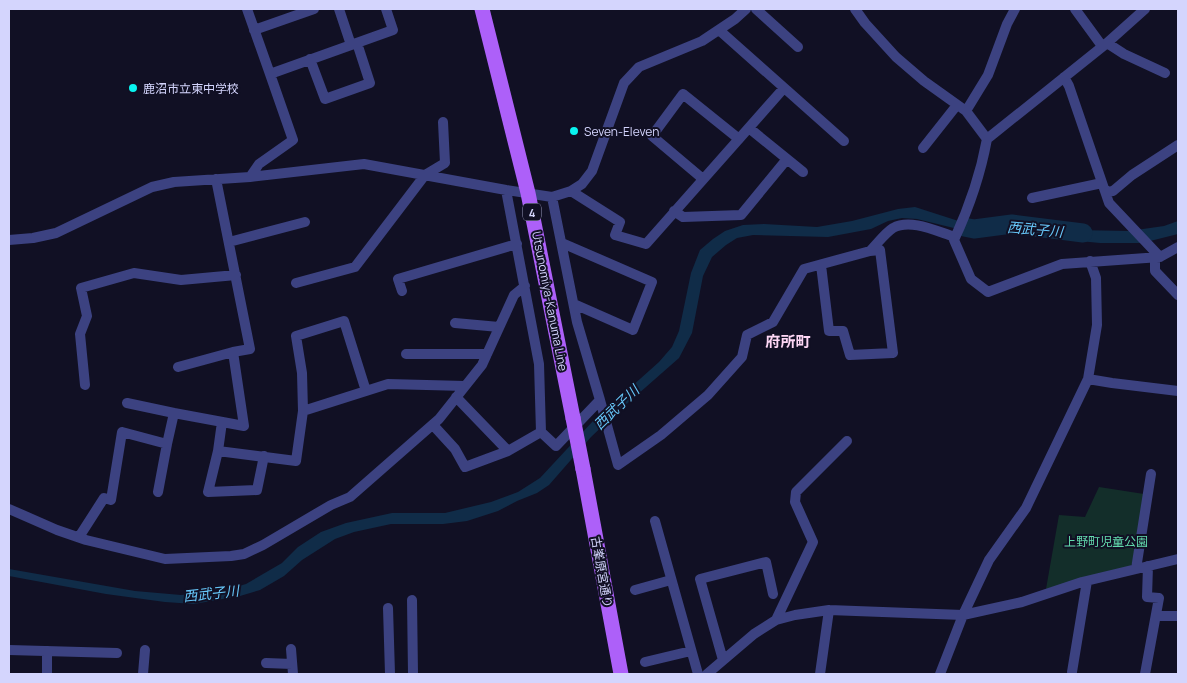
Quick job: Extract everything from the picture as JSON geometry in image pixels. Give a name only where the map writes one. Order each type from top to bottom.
[{"type":"main road","name":"Utsunomiya-Kanuma Line","points":[[482,9],[528,193],[583,469]]},
{"type":"main road","name":"古峯原宮通り","points":[[583,469],[621,674]]},
{"type":"street","points":[[247,9],[292,140],[259,164],[250,177]]},
{"type":"street","points":[[254,30],[314,9]]},
{"type":"street","points":[[310,59],[325,99],[370,83],[339,9]]},
{"type":"street","points":[[270,74],[393,30],[386,9]]},
{"type":"street","points":[[9,240],[33,238],[56,233],[152,188],[174,182],[250,177],[364,164],[552,197],[571,191],[582,184],[592,170],[624,83],[639,67],[702,41],[736,19],[746,9]]},
{"type":"street","points":[[756,9],[798,46]]},
{"type":"street","points":[[855,9],[896,57],[966,112],[987,139]]},
{"type":"street","points":[[966,112],[988,75],[1007,24],[1016,9]]},
{"type":"street","points":[[1075,9],[1104,45],[1165,73]]},
{"type":"street","points":[[1145,9],[1104,45],[987,139],[973,189],[954,240],[971,279],[988,292],[1062,264],[1158,257],[1178,247]]},
{"type":"street","points":[[719,30],[844,141]]},
{"type":"street","points":[[1064,77],[1069,86],[1109,202],[1158,257]]},
{"type":"street","points":[[571,191],[620,222],[615,235],[646,244],[784,88]]},
{"type":"street","points":[[703,179],[652,136],[683,94],[739,139]]},
{"type":"street","points":[[923,148],[957,105]]},
{"type":"street","points":[[296,283],[355,267],[425,175],[445,163],[444,122]]},
{"type":"street","points":[[749,128],[803,172]]},
{"type":"street","points":[[1032,198],[1104,188],[1113,191],[1132,175],[1178,145]]},
{"type":"street","points":[[674,212],[683,217],[741,215],[787,159]]},
{"type":"street","points":[[178,367],[250,349],[216,179]]},
{"type":"street","points":[[506,190],[539,364],[540,432],[556,446],[600,400]]},
{"type":"street","points":[[552,197],[578,322],[618,464],[661,435],[708,395],[742,357],[747,335],[773,322],[804,269],[821,264],[870,250],[880,250],[893,354],[850,356],[843,331],[829,331],[821,264]]},
{"type":"street","points":[[229,242],[305,222]]},
{"type":"street","points":[[870,250],[893,228],[899,226],[914,225],[956,237]]},
{"type":"street","points":[[562,243],[652,282],[633,330],[574,304]]},
{"type":"street","points":[[402,290],[398,279],[516,244]]},
{"type":"street","points":[[1158,257],[1155,271],[1178,295]]},
{"type":"street","points":[[941,673],[963,615],[989,560],[1026,508],[1088,379],[1097,325],[1096,278],[1090,261]]},
{"type":"street","points":[[86,385],[80,334],[86,316],[81,288],[134,273],[180,280],[236,275]]},
{"type":"street","points":[[9,509],[79,537],[165,558],[244,554],[263,545],[330,505],[350,497],[433,424],[482,365],[514,295],[525,286]]},
{"type":"street","points":[[218,451],[296,460],[303,410],[302,373],[296,336],[344,321],[366,391]]},
{"type":"street","points":[[455,323],[500,327]]},
{"type":"street","points":[[128,403],[244,426],[233,352]]},
{"type":"street","points":[[406,354],[487,354]]},
{"type":"street","points":[[1088,379],[1178,391]]},
{"type":"street","points":[[303,410],[388,384],[465,386]]},
{"type":"street","points":[[456,397],[508,451]]},
{"type":"street","points":[[158,492],[174,413]]},
{"type":"street","points":[[222,422],[218,451],[208,492],[257,490],[264,456]]},
{"type":"street","points":[[433,424],[455,449],[465,466],[508,451],[540,432]]},
{"type":"street","points":[[79,537],[104,498],[111,500],[122,432],[167,444]]},
{"type":"street","points":[[776,620],[813,542],[795,502],[796,492],[847,441]]},
{"type":"street","points":[[1136,569],[1151,474]]},
{"type":"street","points":[[654,521],[698,674]]},
{"type":"street","points":[[707,674],[754,634],[776,620],[806,612],[829,610],[963,615],[1022,602],[1087,581],[1178,559]]},
{"type":"street","points":[[723,660],[700,579],[766,562],[772,594]]},
{"type":"street","points":[[1146,674],[1159,598],[1147,597],[1148,566]]},
{"type":"street","points":[[635,590],[671,580]]},
{"type":"street","points":[[1072,672],[1087,581]]},
{"type":"street","points":[[412,600],[414,674]]},
{"type":"street","points":[[388,608],[390,674]]},
{"type":"street","points":[[820,674],[829,610]]},
{"type":"street","points":[[1156,616],[1178,616]]},
{"type":"street","points":[[266,663],[292,669],[291,649]]},
{"type":"street","points":[[9,650],[118,653]]},
{"type":"street","points":[[143,674],[145,650]]},
{"type":"street","points":[[47,651],[47,674]]},
{"type":"street","points":[[646,662],[691,651]]},
{"type":"green space","name":"上野町児童公園","points":[[1099,487],[1144,494],[1135,556],[1131,566],[1046,589],[1059,515],[1085,517]]},
{"type":"water","points":[[915,207],[974,226],[993,228],[1012,224],[1041,231],[1129,231],[1164,226],[1178,221],[1178,234],[1142,243],[1100,243],[966,231],[917,219],[902,218],[888,221],[871,229],[828,237],[753,235],[737,238],[712,257],[703,276],[692,333],[679,358],[613,416],[591,437],[549,485],[537,493],[498,511],[467,521],[443,524],[391,524],[354,532],[335,539],[302,560],[284,576],[260,590],[240,596],[194,604],[106,594],[9,576],[9,569],[135,591],[181,595],[222,591],[246,584],[282,563],[298,547],[321,532],[346,523],[392,513],[445,513],[491,502],[518,492],[540,478],[593,421],[659,362],[672,347],[679,331],[691,273],[700,250],[713,239],[725,231],[743,225],[764,224],[817,227]]},
{"type":"waterway","name":"西武子川","points":[[964,227],[974,229],[1012,224],[1083,233]]},
{"type":"place","name":"鹿沼市立東中学校","points":[[133,88]]},
{"type":"place","name":"Seven-Eleven","points":[[574,131]]},
{"type":"district","name":"府所町","points":[[788,341]]}]
